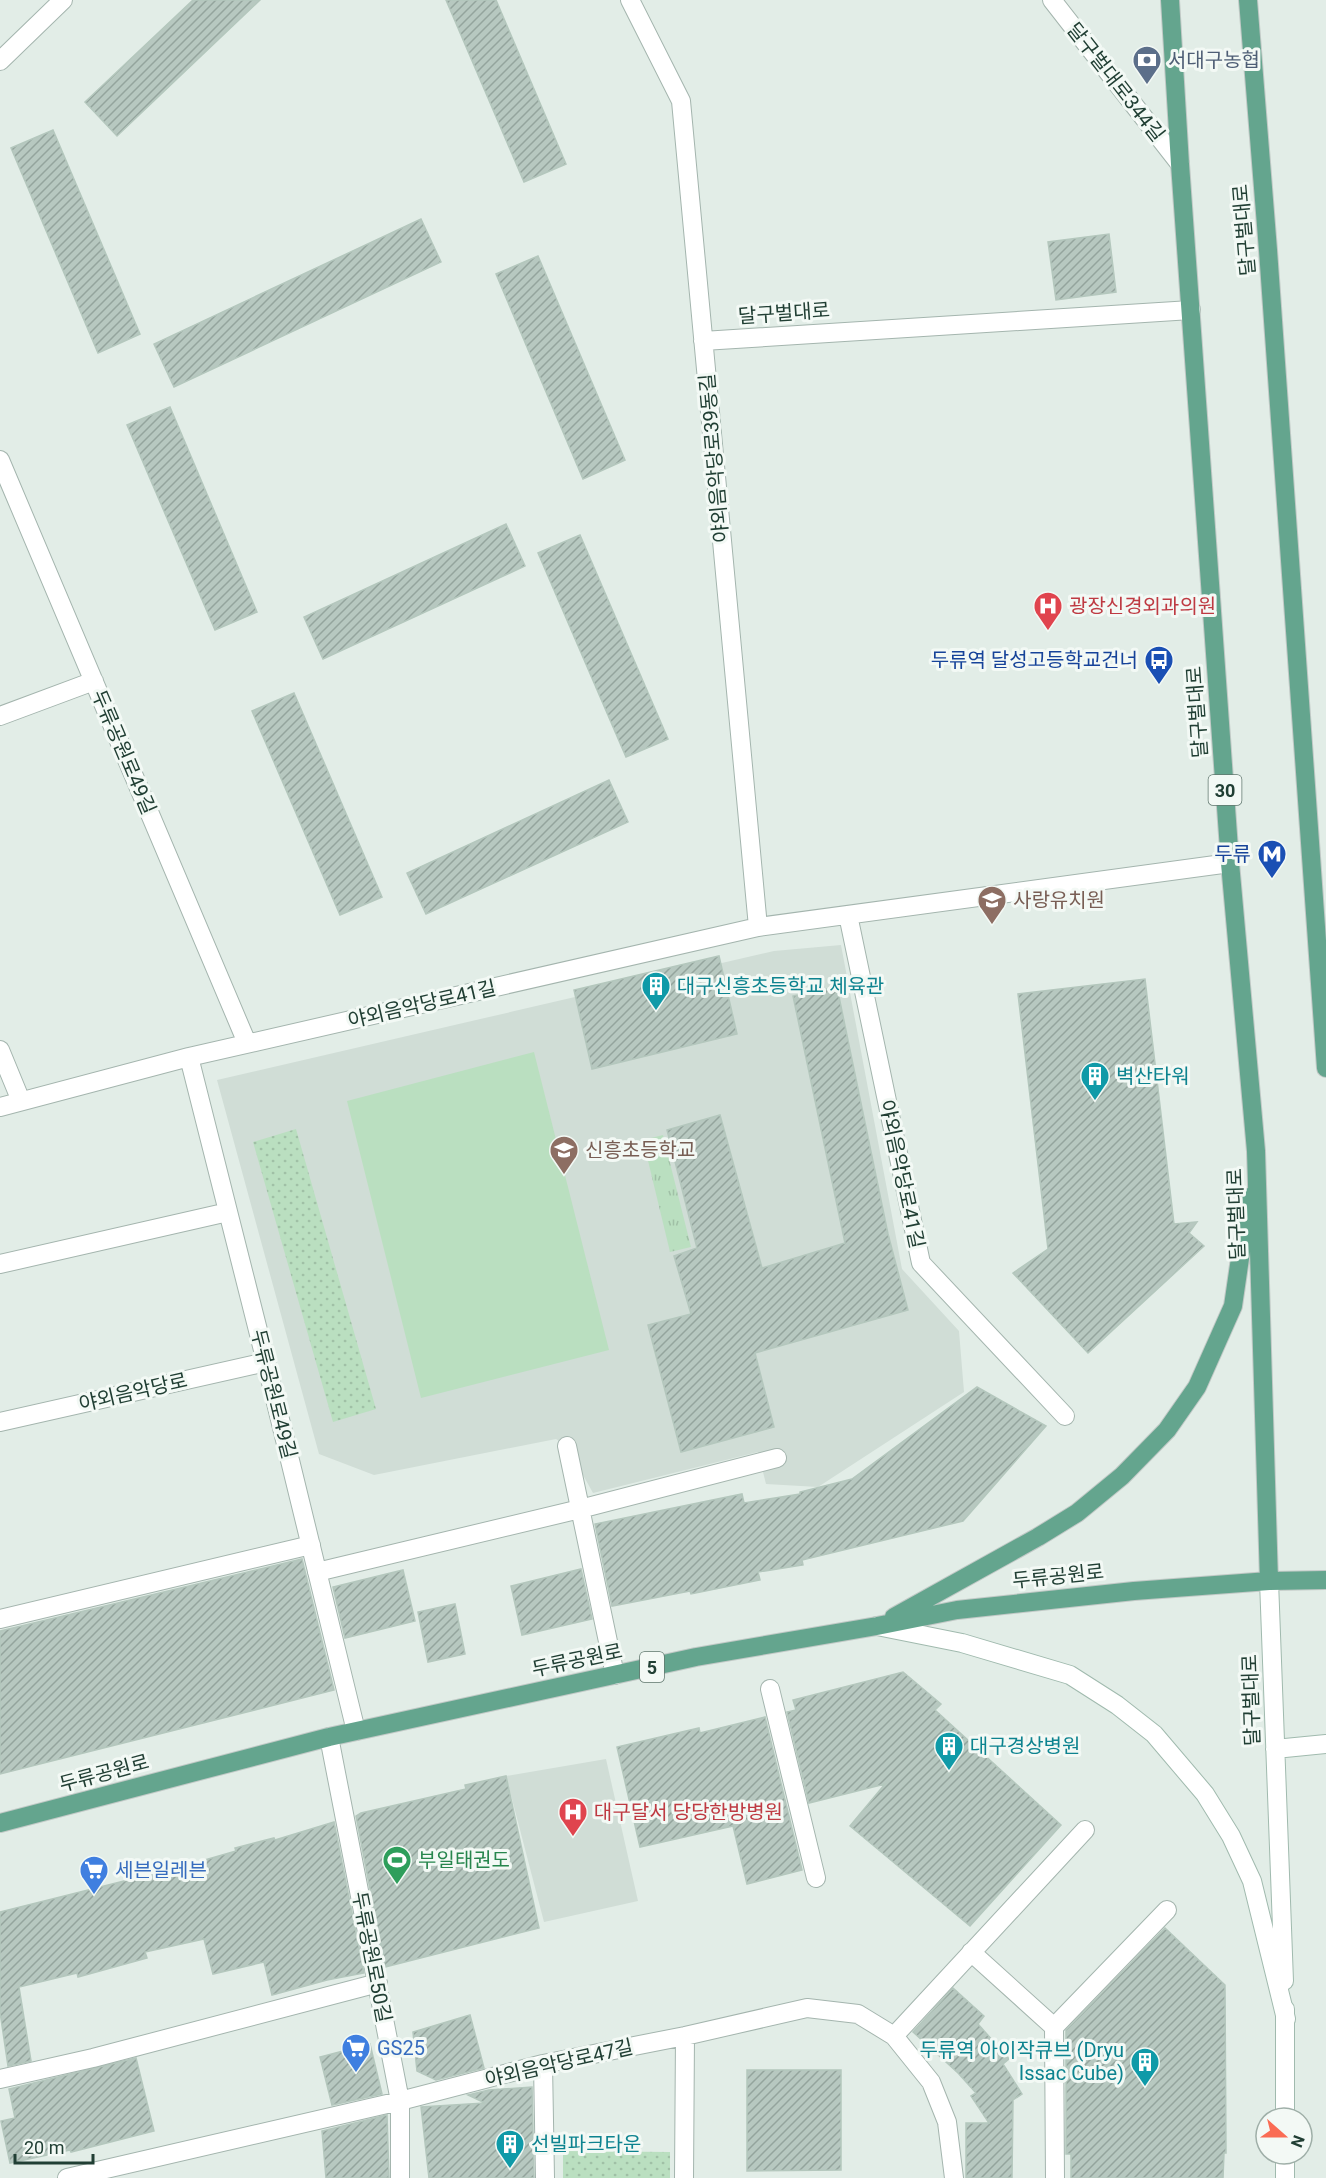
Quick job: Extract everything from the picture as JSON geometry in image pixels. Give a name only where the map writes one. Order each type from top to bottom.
[{"type":"main road","name":"달구벌대로","points":[[1170,0],[1230,863],[1256,1151],[1269,1581]]},
{"type":"main road","name":"달구벌대로","points":[[1248,0],[1326,1068]]},
{"type":"main road","points":[[877,1626],[1077,1513],[1122,1476],[1167,1430],[1197,1387],[1233,1306],[1256,1151]]},
{"type":"main road","name":"두류공원로","points":[[0,1823],[330,1737],[696,1657],[969,1608],[1134,1591],[1269,1581],[1321,1581]]},
{"type":"street","points":[[0,60],[63,0]]},
{"type":"street","name":"야외음악당로39동길","points":[[630,0],[681,101],[758,927]]},
{"type":"street","name":"달구벌대로344길","points":[[1052,0],[1180,164]]},
{"type":"street","name":"달구벌대로","points":[[704,341],[1191,310]]},
{"type":"street","name":"두류공원로49길","points":[[0,460],[247,1043]]},
{"type":"street","points":[[0,716],[94,681]]},
{"type":"street","name":"야외음악당로41길","points":[[0,1107],[247,1043],[758,927],[1230,863]]},
{"type":"street","name":"야외음악당로41길","points":[[848,915],[921,1263],[1065,1416]]},
{"type":"street","points":[[0,1050],[21,1101]]},
{"type":"street","name":"두류공원로49길","points":[[189,1057],[356,1731]]},
{"type":"street","points":[[0,1264],[228,1212]]},
{"type":"street","name":"야외음악당로","points":[[0,1422],[266,1362]]},
{"type":"street","points":[[567,1446],[615,1675]]},
{"type":"street","points":[[317,1572],[580,1509],[777,1458]]},
{"type":"street","points":[[0,1619],[311,1545]]},
{"type":"street","name":"달구벌대로","points":[[1269,1581],[1286,2019],[1286,2106]]},
{"type":"street","points":[[877,1626],[962,1643],[1070,1675],[1117,1705],[1154,1734],[1205,1794],[1232,1836],[1252,1881],[1286,2019]]},
{"type":"street","points":[[770,1689],[816,1878]]},
{"type":"street","name":"두류공원로50길","points":[[330,1737],[400,2101],[400,2178]]},
{"type":"street","points":[[1275,1749],[1326,1744]]},
{"type":"street","points":[[894,2036],[1085,1830]]},
{"type":"street","points":[[1055,2178],[1054,2027],[1167,1910]]},
{"type":"street","points":[[971,1952],[1054,2027]]},
{"type":"street","points":[[0,2079],[93,2058],[378,1983]]},
{"type":"street","name":"야외음악당로47길","points":[[67,2178],[136,2170],[543,2064],[685,2036],[807,2008],[858,2014],[894,2036],[931,2082],[946,2122],[954,2178]]},
{"type":"street","points":[[684,2178],[685,2036]]},
{"type":"street","points":[[543,2064],[545,2178]]},
{"type":"shaded area","name":"신흥초등학교","points":[[841,945],[902,1269],[959,1331],[964,1392],[818,1487],[766,1484],[758,1452],[593,1493],[567,1446],[556,1439],[374,1475],[319,1454],[217,1080],[774,951]]},
{"type":"shaded area","name":"대구달서 당당한방병원","points":[[606,1759],[638,1901],[544,1922],[506,1776]]},
{"type":"green space","points":[[534,1052],[609,1350],[421,1398],[347,1101]]},
{"type":"green space","points":[[296,1129],[376,1409],[333,1422],[253,1142]]},
{"type":"green space","points":[[663,1135],[691,1247],[670,1252],[643,1140]]},
{"type":"green space","points":[[563,2151],[670,2152],[670,2178],[563,2178]]},
{"type":"building","points":[[193,0],[260,0],[117,136],[85,102]]},
{"type":"building","points":[[446,0],[496,0],[566,164],[524,182]]},
{"type":"building","points":[[53,130],[140,334],[98,353],[11,148]]},
{"type":"building","points":[[421,219],[441,262],[174,387],[154,344]]},
{"type":"building","points":[[1109,234],[1116,292],[1056,300],[1048,242]]},
{"type":"building","points":[[538,256],[625,460],[583,479],[496,274]]},
{"type":"building","points":[[170,407],[257,612],[215,630],[127,425]]},
{"type":"building","points":[[506,524],[525,566],[323,659],[304,617]]},
{"type":"building","points":[[580,535],[668,739],[626,757],[538,553]]},
{"type":"building","points":[[294,693],[382,897],[340,915],[252,711]]},
{"type":"building","points":[[609,780],[628,822],[426,914],[407,873]]},
{"type":"building","name":"대구신흥초등학교 체육관","points":[[719,956],[737,1034],[592,1069],[574,990]]},
{"type":"building","name":"벽산타워","points":[[1145,979],[1174,1224],[1197,1222],[1189,1233],[1204,1246],[1088,1353],[1013,1273],[1048,1249],[1018,994]]},
{"type":"building","points":[[837,987],[888,1234],[908,1310],[755,1353],[774,1427],[681,1452],[648,1325],[691,1314],[674,1256],[697,1248],[667,1130],[720,1115],[762,1268],[845,1243],[793,996]]},
{"type":"building","points":[[977,1387],[1046,1426],[963,1521],[802,1560],[803,1565],[758,1572],[760,1580],[691,1594],[690,1591],[612,1606],[595,1524],[742,1494],[744,1503],[800,1494],[800,1492],[852,1479]]},
{"type":"building","points":[[302,1559],[334,1690],[0,1774],[0,1631]]},
{"type":"building","points":[[581,1569],[592,1619],[522,1635],[511,1586]]},
{"type":"building","points":[[403,1570],[415,1621],[345,1638],[333,1587]]},
{"type":"building","points":[[455,1604],[465,1654],[428,1662],[418,1612]]},
{"type":"building","name":"대구경상병원","points":[[903,1672],[941,1704],[935,1710],[1061,1825],[970,1926],[850,1826],[885,1784],[809,1803],[787,1712],[796,1710],[793,1700]]},
{"type":"building","points":[[765,1717],[802,1870],[747,1884],[733,1826],[640,1847],[617,1747],[699,1728],[700,1733]]},
{"type":"building","points":[[506,1776],[539,1928],[385,1967],[356,1816],[466,1789],[465,1785]]},
{"type":"building","points":[[334,1822],[364,1973],[272,1995],[264,1962],[213,1974],[204,1939],[145,1952],[147,1958],[78,1977],[77,1973],[19,1987],[31,2061],[8,2066],[0,2012],[0,1912],[184,1866],[236,1851],[235,1848],[274,1838],[275,1840]]},
{"type":"building","name":"두류역 아이작큐브 (Dryu Issac Cube)","points":[[1165,1928],[1225,1985],[1226,2153],[1224,2153],[1223,2178],[1071,2178],[1071,2154],[1066,2154],[1066,2030]]},
{"type":"building","points":[[953,1988],[984,2016],[978,2024],[1009,2059],[1003,2064],[1022,2094],[1013,2100],[1012,2178],[966,2178],[966,2123],[989,2123],[971,2096],[976,2093],[958,2073],[913,2032]]},
{"type":"building","points":[[470,2015],[484,2068],[436,2080],[417,2071],[413,2032]]},
{"type":"building","points":[[370,2044],[382,2094],[332,2105],[320,2057]]},
{"type":"building","points":[[136,2058],[154,2131],[71,2152],[70,2150],[10,2163],[1,2121],[15,2118],[9,2089]]},
{"type":"building","points":[[747,2070],[841,2070],[841,2170],[747,2171]]},
{"type":"building","points":[[532,2087],[534,2178],[429,2178],[421,2107],[485,2103],[468,2095],[489,2090]]},
{"type":"building","points":[[387,2115],[389,2178],[326,2178],[322,2131]]},
{"type":"place","name":"서대구농협","points":[[1147,86]]},
{"type":"place","name":"광장신경외과의원","points":[[1048,632]]},
{"type":"place","name":"두류역 달성고등학교건너","points":[[1159,686]]},
{"type":"place","name":"두류","points":[[1272,880]]},
{"type":"place","name":"사랑유치원","points":[[992,926]]},
{"type":"place","name":"대구신흥초등학교 체육관","points":[[656,1012]]},
{"type":"place","name":"벽산타워","points":[[1095,1102]]},
{"type":"place","name":"신흥초등학교","points":[[564,1176]]},
{"type":"place","name":"대구경상병원","points":[[949,1772]]},
{"type":"place","name":"대구달서 당당한방병원","points":[[573,1838]]},
{"type":"place","name":"부일태권도","points":[[397,1886]]},
{"type":"place","name":"세븐일레븐","points":[[94,1896]]},
{"type":"place","name":"GS25","points":[[356,2074]]},
{"type":"place","name":"두류역 아이작큐브 (Dryu Issac Cube)","points":[[1145,2088]]},
{"type":"place","name":"선빌파크타운","points":[[510,2170]]}]
